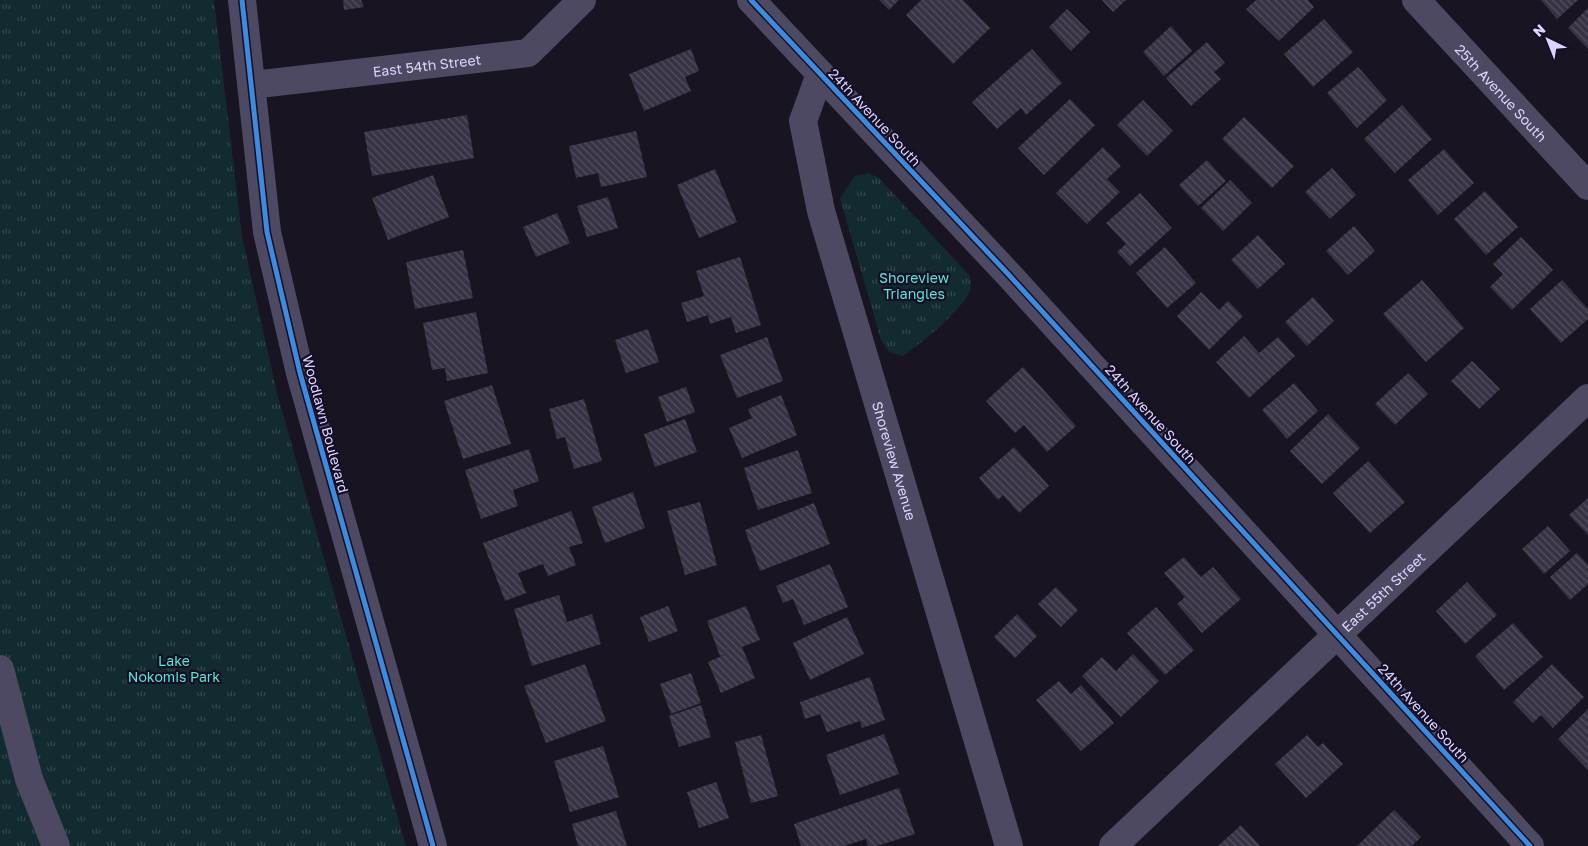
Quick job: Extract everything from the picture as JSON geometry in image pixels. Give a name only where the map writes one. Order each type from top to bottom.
[{"type":"street","name":"Woodlawn Boulevard","points":[[242,0],[267,232],[298,364],[434,846]]},
{"type":"street","name":"East 54th Street","points":[[252,85],[528,53],[582,0]]},
{"type":"street","name":"24th Avenue South","points":[[751,0],[1009,275],[1530,846]]},
{"type":"street","name":"25th Avenue South","points":[[1416,0],[1588,186]]},
{"type":"street","name":"Shoreview Avenue","points":[[820,74],[803,121],[821,211],[1008,846]]},
{"type":"street","name":"East 55th Street","points":[[1112,846],[1588,398]]},
{"type":"street","points":[[0,669],[29,779],[56,846]]},
{"type":"green space","name":"Lake Nokomis Park","points":[[0,0],[214,0],[242,236],[277,393],[406,846],[0,846]]},
{"type":"green space","name":"Shoreview Triangles","points":[[868,173],[879,178],[970,276],[971,287],[962,304],[942,325],[902,356],[889,352],[881,340],[840,198],[855,176]]},
{"type":"building","points":[[343,0],[361,0],[364,7],[344,10]]},
{"type":"building","points":[[879,0],[899,0],[889,10]]},
{"type":"building","points":[[921,0],[963,0],[990,28],[953,64],[906,15]]},
{"type":"building","points":[[1102,0],[1126,0],[1113,12]]},
{"type":"building","points":[[1256,0],[1308,0],[1314,7],[1279,41],[1246,9]]},
{"type":"building","points":[[1541,0],[1578,0],[1557,19]]},
{"type":"building","points":[[1588,8],[1588,49],[1568,28]]},
{"type":"building","points":[[1067,9],[1090,32],[1071,51],[1049,27]]},
{"type":"building","points":[[1324,19],[1353,52],[1313,87],[1284,54]]},
{"type":"building","points":[[1171,26],[1192,51],[1164,76],[1143,52]]},
{"type":"building","points":[[1207,42],[1225,63],[1214,72],[1221,79],[1191,106],[1166,78]]},
{"type":"building","points":[[691,49],[699,71],[685,77],[691,91],[644,111],[629,74]]},
{"type":"building","points":[[1032,49],[1062,83],[1026,115],[1021,108],[997,129],[972,102]]},
{"type":"building","points":[[1358,67],[1387,100],[1357,128],[1327,93]]},
{"type":"building","points":[[1070,99],[1095,125],[1044,175],[1018,148]]},
{"type":"building","points":[[1143,100],[1173,131],[1147,156],[1117,125]]},
{"type":"building","points":[[1402,105],[1432,139],[1395,173],[1364,139]]},
{"type":"building","points":[[467,115],[474,158],[372,176],[364,132]]},
{"type":"building","points":[[1244,117],[1294,166],[1272,188],[1222,139]]},
{"type":"building","points":[[636,131],[647,177],[601,187],[598,173],[576,178],[569,146]]},
{"type":"building","points":[[1103,147],[1121,166],[1107,179],[1120,192],[1087,224],[1056,193]]},
{"type":"building","points":[[1444,149],[1474,183],[1438,215],[1408,180]]},
{"type":"building","points":[[1207,160],[1226,181],[1198,206],[1179,185]]},
{"type":"building","points":[[1332,168],[1356,195],[1330,219],[1305,192]]},
{"type":"building","points":[[715,169],[737,222],[699,238],[677,185]]},
{"type":"building","points":[[433,175],[449,217],[388,240],[372,198]]},
{"type":"building","points":[[1230,180],[1252,203],[1223,231],[1201,208]]},
{"type":"building","points":[[1485,191],[1518,227],[1486,255],[1454,219]]},
{"type":"building","points":[[1140,193],[1172,228],[1130,266],[1117,252],[1126,244],[1106,223]]},
{"type":"building","points":[[608,197],[618,228],[587,237],[577,206]]},
{"type":"building","points":[[557,213],[570,243],[536,257],[523,227]]},
{"type":"building","points":[[1354,226],[1375,251],[1348,275],[1326,251]]},
{"type":"building","points":[[1258,235],[1285,264],[1258,289],[1231,260]]},
{"type":"building","points":[[1521,237],[1553,270],[1512,310],[1490,287],[1503,274],[1493,264]]},
{"type":"building","points":[[1165,247],[1196,283],[1167,308],[1136,273]]},
{"type":"building","points":[[463,250],[473,298],[415,309],[406,262]]},
{"type":"building","points":[[740,257],[761,325],[736,333],[731,317],[710,324],[708,315],[687,322],[681,303],[704,296],[696,271]]},
{"type":"building","points":[[1422,280],[1464,328],[1426,362],[1383,314]]},
{"type":"building","points":[[1562,280],[1588,309],[1588,319],[1561,343],[1530,309]]},
{"type":"building","points":[[1201,292],[1219,310],[1228,301],[1243,316],[1209,350],[1177,316]]},
{"type":"building","points":[[1313,297],[1334,321],[1307,346],[1285,322]]},
{"type":"building","points":[[476,312],[488,373],[447,381],[445,368],[432,370],[423,323]]},
{"type":"building","points":[[648,329],[659,362],[626,373],[615,340]]},
{"type":"building","points":[[1244,336],[1259,353],[1278,337],[1295,356],[1249,398],[1216,362]]},
{"type":"building","points":[[767,337],[783,381],[737,398],[720,355]]},
{"type":"building","points":[[1472,361],[1500,389],[1479,409],[1451,381]]},
{"type":"building","points":[[1023,367],[1076,426],[1047,452],[1024,425],[1015,433],[986,401]]},
{"type":"building","points":[[1408,373],[1428,394],[1395,425],[1375,404]]},
{"type":"building","points":[[1294,383],[1318,411],[1287,439],[1262,410]]},
{"type":"building","points":[[492,385],[511,444],[463,459],[444,401]]},
{"type":"building","points":[[686,387],[695,412],[667,422],[658,397]]},
{"type":"building","points":[[781,395],[797,435],[742,458],[729,428],[752,418],[748,409]]},
{"type":"building","points":[[584,399],[602,461],[574,469],[565,437],[557,439],[549,409]]},
{"type":"building","points":[[1328,414],[1360,448],[1322,484],[1290,451]]},
{"type":"building","points":[[685,419],[697,452],[655,467],[644,434]]},
{"type":"building","points":[[1014,447],[1049,486],[1019,513],[1003,495],[998,500],[979,478]]},
{"type":"building","points":[[529,449],[539,481],[513,490],[518,506],[481,519],[465,470]]},
{"type":"building","points":[[798,450],[812,493],[758,510],[744,468]]},
{"type":"building","points":[[1368,461],[1405,502],[1370,533],[1333,493]]},
{"type":"building","points":[[633,492],[645,528],[605,543],[592,507]]},
{"type":"building","points":[[1588,498],[1588,535],[1569,515]]},
{"type":"building","points":[[700,502],[717,565],[685,575],[667,511]]},
{"type":"building","points":[[814,503],[830,544],[760,571],[745,530]]},
{"type":"building","points":[[571,511],[583,543],[569,547],[576,565],[548,576],[543,564],[518,573],[526,593],[505,601],[483,543]]},
{"type":"building","points":[[1548,526],[1570,551],[1544,574],[1522,549]]},
{"type":"building","points":[[1577,553],[1588,565],[1588,584],[1570,600],[1550,577]]},
{"type":"building","points":[[1184,557],[1201,577],[1213,567],[1241,599],[1202,633],[1177,604],[1185,597],[1164,573]]},
{"type":"building","points":[[830,564],[848,607],[804,625],[793,599],[783,603],[776,586]]},
{"type":"building","points":[[1467,582],[1497,615],[1465,644],[1436,611]]},
{"type":"building","points":[[1056,587],[1078,610],[1061,627],[1038,604]]},
{"type":"building","points":[[559,595],[567,622],[592,614],[601,644],[532,666],[514,609]]},
{"type":"building","points":[[668,606],[678,631],[649,642],[640,617]]},
{"type":"building","points":[[746,606],[760,640],[742,647],[755,678],[721,693],[708,662],[728,653],[720,656],[707,621]]},
{"type":"building","points":[[1156,607],[1194,650],[1165,675],[1127,633]]},
{"type":"building","points":[[1017,614],[1037,636],[1015,658],[994,637]]},
{"type":"building","points":[[847,617],[864,654],[810,680],[793,643]]},
{"type":"building","points":[[1513,623],[1543,657],[1504,690],[1475,656]]},
{"type":"building","points":[[1133,654],[1159,681],[1121,717],[1082,676],[1102,657],[1116,671]]},
{"type":"building","points":[[585,664],[606,721],[546,743],[524,686]]},
{"type":"building","points":[[1552,664],[1584,697],[1553,728],[1541,715],[1533,723],[1513,702]]},
{"type":"building","points":[[691,673],[701,703],[671,714],[660,684]]},
{"type":"building","points":[[870,677],[885,720],[862,728],[860,721],[827,732],[820,714],[805,719],[800,702]]},
{"type":"building","points":[[1059,681],[1071,694],[1081,685],[1114,723],[1081,751],[1036,700]]},
{"type":"building","points":[[701,705],[711,737],[679,747],[669,716]]},
{"type":"building","points":[[1588,709],[1588,770],[1558,739]]},
{"type":"building","points":[[884,734],[899,774],[840,795],[826,755]]},
{"type":"building","points":[[761,735],[778,796],[751,803],[735,742]]},
{"type":"building","points":[[1307,735],[1318,747],[1323,743],[1343,764],[1306,798],[1275,764]]},
{"type":"building","points":[[603,746],[619,797],[570,812],[554,761]]},
{"type":"building","points":[[716,782],[729,818],[699,828],[687,792]]},
{"type":"building","points":[[899,788],[915,834],[877,846],[868,846],[866,839],[844,846],[801,846],[794,824]]},
{"type":"building","points":[[1394,810],[1421,837],[1412,846],[1357,846]]},
{"type":"building","points":[[616,811],[627,846],[578,846],[572,824]]},
{"type":"building","points":[[1241,825],[1260,846],[1218,846]]},
{"type":"cycle path","points":[[242,0],[267,232],[300,373],[433,846]]},
{"type":"cycle path","points":[[751,0],[1009,275],[1530,846]]}]
